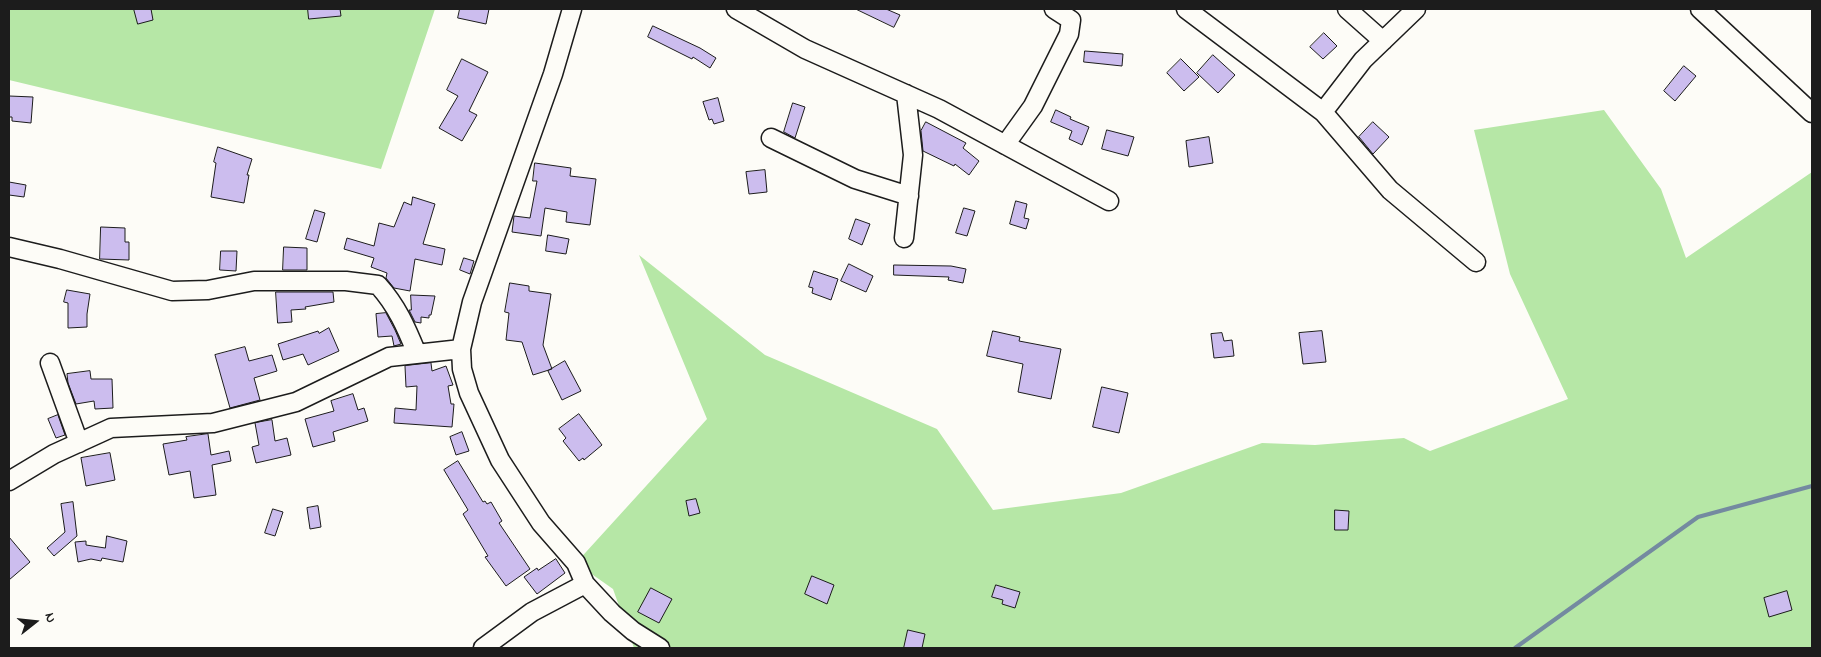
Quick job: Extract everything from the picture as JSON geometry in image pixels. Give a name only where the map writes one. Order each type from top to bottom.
[{"type":"street","points":[[572,9],[553,74],[472,302],[461,349],[462,369],[469,393],[500,460],[541,523],[576,562],[585,584],[626,625],[657,647]]},
{"type":"street","points":[[736,9],[805,49],[939,108],[1109,201]]},
{"type":"street","points":[[1005,144],[1033,106],[1069,34],[1072,20],[1054,9]]},
{"type":"street","points":[[1186,9],[1323,112],[1390,190],[1476,262]]},
{"type":"street","points":[[1347,9],[1383,41]]},
{"type":"street","points":[[1323,112],[1363,60],[1416,9]]},
{"type":"street","points":[[1700,9],[1812,113]]},
{"type":"street","points":[[904,238],[913,155],[906,94]]},
{"type":"street","points":[[771,138],[855,179],[909,196]]},
{"type":"street","points":[[9,247],[60,259],[172,291],[208,290],[254,282],[346,281],[378,285],[392,300],[407,328],[416,354]]},
{"type":"street","points":[[9,481],[54,454],[111,428],[213,423],[296,402],[389,357],[461,349]]},
{"type":"street","points":[[50,363],[79,442]]},
{"type":"street","points":[[483,648],[532,612],[585,584]]},
{"type":"green space","points":[[9,9],[435,9],[381,169],[9,80]]},
{"type":"green space","points":[[1604,110],[1661,189],[1686,258],[1812,172],[1812,648],[634,648],[613,589],[576,563],[707,419],[639,255],[765,355],[937,429],[993,510],[1121,493],[1262,443],[1315,445],[1404,438],[1430,451],[1568,399],[1510,274],[1474,130]]},
{"type":"building","points":[[134,9],[151,9],[153,20],[138,24]]},
{"type":"building","points":[[308,9],[340,9],[341,16],[309,19]]},
{"type":"building","points":[[460,9],[489,9],[486,24],[458,18]]},
{"type":"building","points":[[856,9],[886,9],[900,15],[894,27]]},
{"type":"building","points":[[653,26],[700,48],[716,58],[710,68],[693,57],[692,59],[648,37]]},
{"type":"building","points":[[1324,33],[1337,46],[1323,59],[1310,47]]},
{"type":"building","points":[[1085,51],[1123,54],[1122,66],[1084,62]]},
{"type":"building","points":[[1213,55],[1235,75],[1218,93],[1197,73]]},
{"type":"building","points":[[462,59],[488,72],[469,111],[477,115],[462,141],[439,128],[458,96],[447,90]]},
{"type":"building","points":[[1181,59],[1199,77],[1184,91],[1167,73]]},
{"type":"building","points":[[1684,66],[1696,76],[1675,101],[1664,91]]},
{"type":"building","points":[[9,96],[33,97],[31,123],[12,121],[12,117],[9,117]]},
{"type":"building","points":[[718,98],[724,121],[714,124],[712,119],[709,120],[703,102]]},
{"type":"building","points":[[793,103],[805,107],[795,138],[784,132]]},
{"type":"building","points":[[1056,110],[1071,117],[1070,119],[1089,127],[1082,145],[1069,139],[1072,131],[1051,122]]},
{"type":"building","points":[[926,122],[966,143],[963,148],[979,161],[969,175],[955,164],[954,166],[923,151],[921,131]]},
{"type":"building","points":[[1373,122],[1389,137],[1373,154],[1359,137]]},
{"type":"building","points":[[1107,130],[1134,137],[1128,156],[1102,149]]},
{"type":"building","points":[[1209,137],[1213,163],[1189,167],[1186,141]]},
{"type":"building","points":[[218,147],[252,159],[247,175],[249,175],[244,203],[211,197],[216,163],[214,162]]},
{"type":"building","points":[[535,163],[571,168],[570,176],[596,179],[590,225],[566,222],[567,212],[545,208],[541,236],[512,232],[514,216],[530,218],[537,181],[533,181]]},
{"type":"building","points":[[765,170],[767,192],[749,194],[746,172]]},
{"type":"building","points":[[9,182],[26,185],[24,197],[9,195]]},
{"type":"building","points":[[413,197],[435,204],[423,244],[445,249],[442,265],[415,259],[410,291],[394,288],[386,278],[387,273],[371,267],[374,258],[344,249],[347,238],[374,246],[379,223],[394,227],[404,202],[411,205]]},
{"type":"building","points":[[1016,201],[1027,204],[1024,218],[1029,219],[1026,229],[1010,224]]},
{"type":"building","points":[[964,208],[975,211],[967,236],[956,233]]},
{"type":"building","points":[[315,210],[325,213],[317,242],[306,239]]},
{"type":"building","points":[[856,219],[870,224],[862,245],[849,239]]},
{"type":"building","points":[[101,227],[125,228],[125,242],[129,242],[129,260],[100,259]]},
{"type":"building","points":[[548,235],[569,239],[566,254],[546,251]]},
{"type":"building","points":[[284,247],[307,248],[307,270],[283,270]]},
{"type":"building","points":[[221,251],[237,251],[236,271],[220,270]]},
{"type":"building","points":[[464,258],[474,261],[470,274],[460,270]]},
{"type":"building","points":[[849,264],[873,276],[866,292],[841,281]]},
{"type":"building","points":[[894,265],[951,266],[966,269],[963,283],[948,280],[949,277],[894,275]]},
{"type":"building","points":[[814,271],[838,279],[831,300],[812,293],[813,288],[809,287]]},
{"type":"building","points":[[510,283],[529,286],[529,291],[551,294],[543,345],[552,369],[533,375],[522,342],[506,340],[509,313],[505,312]]},
{"type":"building","points":[[67,290],[90,294],[87,327],[68,328],[68,303],[64,302]]},
{"type":"building","points":[[276,292],[333,292],[334,302],[305,307],[306,309],[291,310],[292,322],[278,323]]},
{"type":"building","points":[[411,295],[435,296],[431,315],[429,315],[429,318],[421,317],[421,323],[415,322],[409,310],[411,310]]},
{"type":"building","points":[[386,313],[401,344],[394,346],[392,336],[378,337],[376,314]]},
{"type":"building","points":[[329,328],[339,351],[308,365],[303,354],[283,360],[278,344],[318,331],[319,333]]},
{"type":"building","points":[[993,331],[1020,337],[1019,341],[1061,349],[1051,399],[1018,392],[1023,364],[987,356]]},
{"type":"building","points":[[1322,331],[1326,362],[1303,364],[1299,333]]},
{"type":"building","points":[[1222,333],[1224,341],[1232,340],[1234,356],[1214,358],[1211,334]]},
{"type":"building","points":[[245,347],[249,361],[272,355],[277,371],[254,378],[260,400],[230,408],[215,355]]},
{"type":"building","points":[[565,361],[581,391],[562,400],[548,371]]},
{"type":"building","points":[[431,363],[432,371],[446,366],[453,385],[448,386],[451,404],[454,404],[452,427],[394,423],[395,408],[416,410],[417,386],[406,387],[405,366]]},
{"type":"building","points":[[90,371],[91,379],[112,379],[113,408],[95,409],[94,401],[76,404],[68,383],[67,374]]},
{"type":"building","points":[[1102,387],[1128,393],[1119,433],[1093,427]]},
{"type":"building","points":[[353,394],[358,410],[364,408],[368,421],[333,432],[335,441],[313,447],[305,419],[334,411],[331,401]]},
{"type":"building","points":[[579,414],[602,445],[584,460],[583,458],[579,461],[563,441],[566,438],[559,429]]},
{"type":"building","points":[[58,415],[65,435],[56,438],[48,419]]},
{"type":"building","points":[[272,420],[275,441],[287,438],[291,455],[256,463],[252,447],[259,445],[255,423]]},
{"type":"building","points":[[462,432],[469,451],[456,455],[450,437]]},
{"type":"building","points":[[208,434],[211,455],[229,451],[231,461],[212,465],[216,495],[194,498],[190,471],[169,475],[163,444],[187,440],[186,437]]},
{"type":"building","points":[[110,453],[115,480],[86,486],[81,458]]},
{"type":"building","points":[[458,461],[483,502],[485,501],[487,504],[491,502],[502,521],[499,523],[530,569],[506,586],[485,557],[488,556],[463,514],[468,510],[444,470]]},
{"type":"building","points":[[696,499],[700,513],[689,516],[686,501]]},
{"type":"building","points":[[73,502],[77,536],[54,556],[47,548],[65,532],[61,504]]},
{"type":"building","points":[[318,506],[321,527],[310,529],[307,508]]},
{"type":"building","points":[[273,509],[283,512],[275,536],[265,533]]},
{"type":"building","points":[[1335,510],[1349,511],[1348,530],[1335,530]]},
{"type":"building","points":[[107,536],[127,541],[123,562],[102,558],[101,561],[91,559],[78,562],[75,542],[86,541],[86,545],[105,548]]},
{"type":"building","points":[[9,537],[30,562],[9,580]]},
{"type":"building","points":[[556,559],[565,573],[537,594],[524,577]]},
{"type":"building","points":[[812,576],[834,585],[827,604],[805,594]]},
{"type":"building","points":[[996,585],[1020,592],[1015,608],[1002,604],[1003,600],[992,597]]},
{"type":"building","points":[[651,588],[672,599],[659,623],[638,612]]},
{"type":"building","points":[[1787,591],[1792,610],[1769,617],[1764,598]]},
{"type":"building","points":[[908,630],[925,634],[922,648],[904,648]]},
{"type":"waterway","points":[[1515,648],[1698,517],[1812,486]]}]
